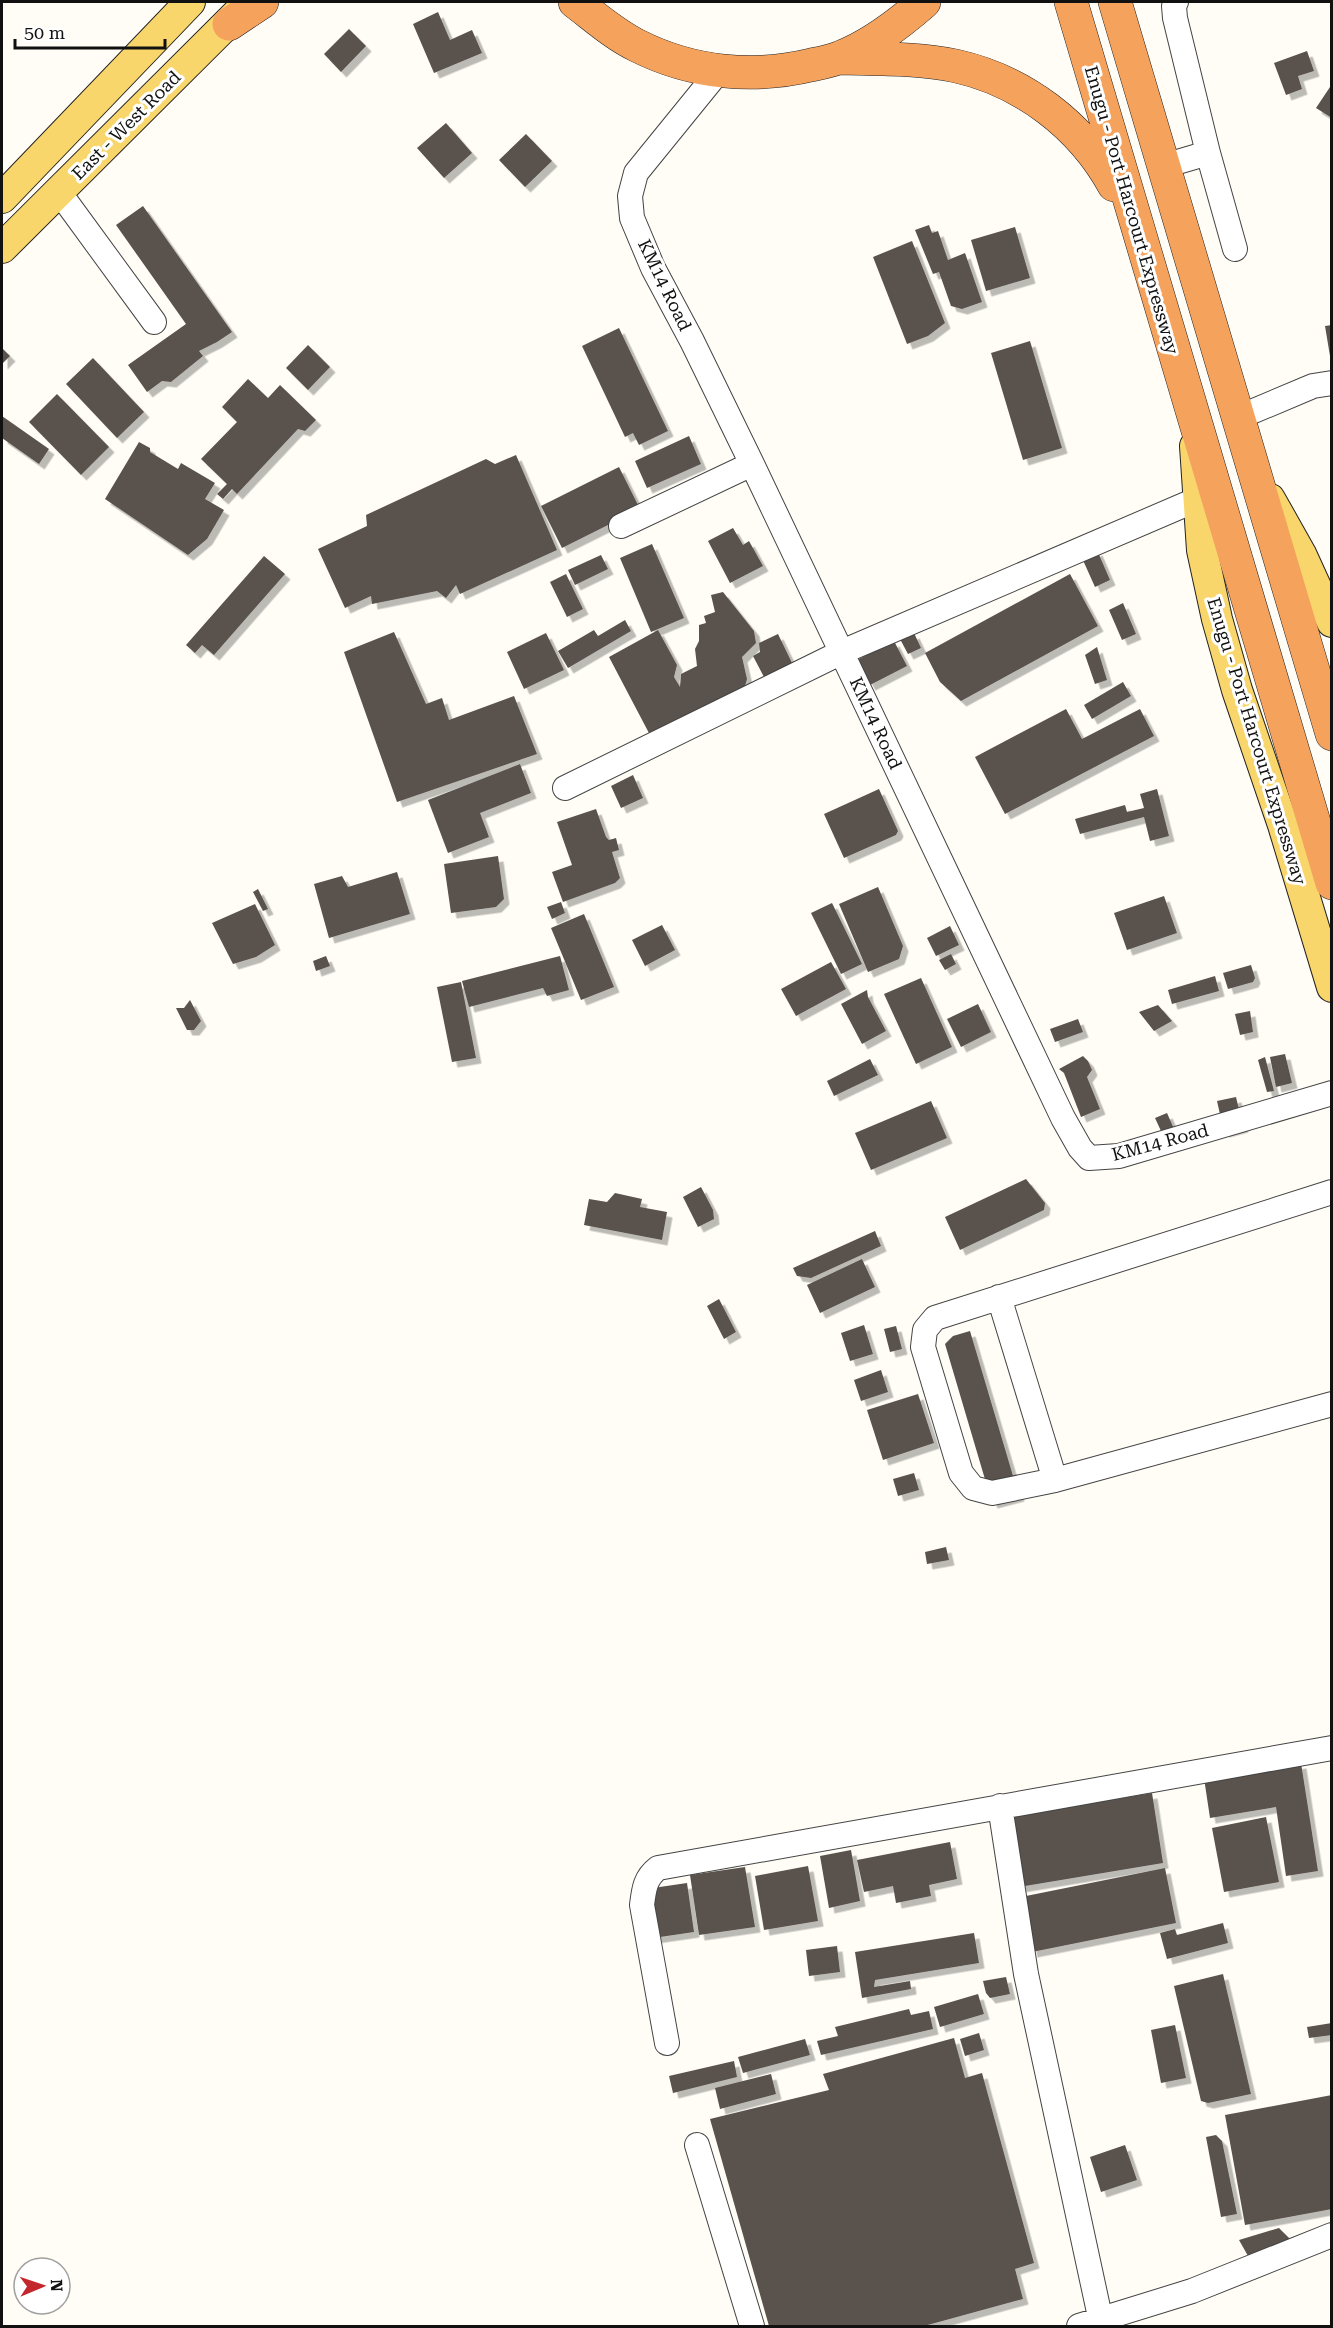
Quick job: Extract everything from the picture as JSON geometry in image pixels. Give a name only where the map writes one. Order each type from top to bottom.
[{"type":"highway","points":[[239,13],[261,2]]},
{"type":"highway","points":[[575,2],[636,45],[668,59],[718,72],[742,74],[784,71],[841,57],[881,35],[924,2]]},
{"type":"highway","name":"Enugu - Port Harcourt Expressway","points":[[1071,2],[1332,883]]},
{"type":"highway","points":[[1115,2],[1332,734]]},
{"type":"highway","points":[[841,57],[955,66],[986,74],[1011,84],[1040,102],[1066,123],[1090,148],[1107,171],[1135,223]]},
{"type":"main road","name":"East - West Road","points":[[2,198],[179,6]]},
{"type":"main road","name":"East - West Road","points":[[2,248],[239,13]]},
{"type":"main road","points":[[1238,418],[1271,501],[1301,554],[1329,611]]},
{"type":"main road","name":"Enugu - Port Harcourt Expressway","points":[[1193,419],[1202,550],[1217,619],[1237,690],[1283,825],[1332,987]]},
{"type":"street","points":[[1176,2],[1175,18],[1208,153],[1235,249]]},
{"type":"street","name":"KM14 Road","points":[[718,72],[636,173],[630,196],[632,218],[653,268],[692,341],[752,464],[1063,1118],[1080,1148],[1089,1158],[1119,1155],[1332,1093]]},
{"type":"street","points":[[1164,166],[1208,153]]},
{"type":"street","points":[[59,192],[154,322]]},
{"type":"street","points":[[1238,418],[1313,386],[1332,383]]},
{"type":"street","points":[[621,526],[752,464]]},
{"type":"street","points":[[565,788],[842,652],[1198,499]]},
{"type":"street","points":[[1332,1192],[935,1318],[924,1330],[923,1347],[961,1473],[973,1488],[992,1493],[1055,1480],[1332,1404]]},
{"type":"street","points":[[999,1297],[1055,1480]]},
{"type":"street","points":[[667,2043],[642,1905],[645,1884],[650,1874],[658,1868],[1332,1748]]},
{"type":"street","points":[[1000,1806],[1026,1974],[1094,2324],[1192,2291],[1332,2235]]},
{"type":"street","points":[[697,2145],[752,2326]]},
{"type":"building","points":[[438,12],[450,40],[472,30],[482,53],[434,73],[413,24]]},
{"type":"building","points":[[349,29],[366,46],[341,72],[324,54]]},
{"type":"building","points":[[1307,51],[1314,71],[1298,76],[1302,89],[1286,95],[1274,63]]},
{"type":"building","points":[[1332,84],[1332,118],[1316,108]]},
{"type":"building","points":[[446,123],[472,153],[444,178],[417,148]]},
{"type":"building","points":[[526,134],[552,161],[525,187],[499,160]]},
{"type":"building","points":[[143,206],[232,332],[199,351],[203,356],[171,382],[162,381],[147,392],[128,365],[186,324],[116,225]]},
{"type":"building","points":[[929,225],[932,233],[938,231],[948,260],[965,253],[982,302],[962,309],[951,306],[939,272],[933,274],[915,230]]},
{"type":"building","points":[[1015,227],[1030,278],[986,291],[971,240]]},
{"type":"building","points":[[912,241],[945,323],[928,336],[907,344],[873,257]]},
{"type":"building","points":[[1332,325],[1332,356],[1330,356],[1325,326]]},
{"type":"building","points":[[619,328],[668,431],[639,445],[633,433],[625,437],[582,346]]},
{"type":"building","points":[[1030,341],[1062,448],[1023,460],[991,353]]},
{"type":"building","points":[[308,345],[330,367],[308,390],[286,368]]},
{"type":"building","points":[[2,348],[10,356],[2,364]]},
{"type":"building","points":[[93,358],[144,412],[117,438],[66,384]]},
{"type":"building","points":[[248,379],[268,398],[280,385],[316,420],[305,431],[298,429],[237,494],[232,489],[223,499],[217,494],[227,484],[201,459],[237,422],[222,407]]},
{"type":"building","points":[[57,394],[109,447],[81,475],[29,422]]},
{"type":"building","points":[[2,416],[49,449],[39,464],[2,438]]},
{"type":"building","points":[[689,436],[701,464],[647,488],[635,461]]},
{"type":"building","points":[[139,442],[150,448],[150,452],[178,469],[181,463],[215,483],[205,499],[224,510],[207,539],[188,555],[105,499]]},
{"type":"building","points":[[516,455],[557,550],[460,594],[456,585],[446,598],[437,591],[372,604],[371,596],[345,608],[318,549],[367,526],[366,515],[486,459],[495,464]]},
{"type":"building","points":[[619,467],[640,509],[562,548],[541,506]]},
{"type":"building","points":[[733,528],[743,545],[749,541],[763,566],[730,583],[708,541]]},
{"type":"building","points":[[652,544],[684,618],[651,632],[620,558]]},
{"type":"building","points":[[1097,550],[1110,580],[1095,587],[1082,558]]},
{"type":"building","points":[[601,555],[608,569],[575,585],[568,570]]},
{"type":"building","points":[[264,556],[285,574],[214,655],[202,645],[195,653],[186,645]]},
{"type":"building","points":[[566,574],[583,609],[567,617],[550,582]]},
{"type":"building","points":[[1070,574],[1098,626],[961,701],[940,682],[925,653]]},
{"type":"building","points":[[723,592],[754,631],[756,643],[742,657],[747,679],[745,686],[650,735],[609,657],[658,630],[677,665],[674,677],[680,687],[681,674],[697,666],[695,649],[699,641],[699,625],[706,623],[704,616],[715,612],[711,595]]},
{"type":"building","points":[[1123,603],[1136,634],[1122,640],[1109,610]]},
{"type":"building","points":[[625,620],[631,631],[568,668],[558,651],[594,630],[598,636]]},
{"type":"building","points":[[394,632],[426,704],[442,698],[449,720],[514,696],[537,754],[397,802],[344,652]]},
{"type":"building","points":[[546,633],[564,670],[524,689],[507,652]]},
{"type":"building","points":[[914,633],[921,648],[908,654],[900,639]]},
{"type":"building","points":[[778,634],[792,663],[764,677],[753,656],[760,652],[759,643]]},
{"type":"building","points":[[894,641],[907,666],[870,685],[857,660]]},
{"type":"building","points":[[1097,647],[1107,680],[1095,684],[1085,655]]},
{"type":"building","points":[[1123,682],[1131,696],[1092,719],[1084,705]]},
{"type":"building","points":[[1066,709],[1082,739],[1140,709],[1154,736],[1005,814],[975,757]]},
{"type":"building","points":[[520,764],[531,793],[480,813],[489,837],[448,853],[428,800]]},
{"type":"building","points":[[633,775],[643,798],[621,808],[611,786]]},
{"type":"building","points":[[879,789],[898,831],[896,835],[844,858],[824,814]]},
{"type":"building","points":[[1157,789],[1169,836],[1150,841],[1144,817],[1080,834],[1075,819],[1125,805],[1127,812],[1144,808],[1140,794]]},
{"type":"building","points":[[596,809],[606,837],[609,840],[616,838],[619,850],[612,852],[620,878],[615,883],[563,902],[552,872],[572,865],[557,822]]},
{"type":"building","points":[[498,856],[504,899],[496,907],[451,913],[444,864]]},
{"type":"building","points":[[397,872],[410,914],[329,938],[314,884],[342,876],[348,887]]},
{"type":"building","points":[[878,887],[903,946],[899,959],[868,972],[839,904]]},
{"type":"building","points":[[258,889],[268,909],[263,911],[253,892]]},
{"type":"building","points":[[1164,896],[1177,933],[1127,950],[1114,913]]},
{"type":"building","points":[[561,902],[565,913],[552,919],[547,907]]},
{"type":"building","points":[[832,903],[862,964],[841,974],[811,913]]},
{"type":"building","points":[[255,904],[275,945],[256,957],[233,964],[212,923]]},
{"type":"building","points":[[584,914],[614,987],[581,1000],[551,928]]},
{"type":"building","points":[[662,925],[675,950],[645,966],[632,940]]},
{"type":"building","points":[[950,926],[959,945],[936,956],[927,938]]},
{"type":"building","points":[[951,954],[956,964],[945,970],[939,960]]},
{"type":"building","points":[[326,956],[330,966],[316,971],[313,961]]},
{"type":"building","points":[[560,956],[569,990],[547,996],[543,988],[469,1007],[462,981]]},
{"type":"building","points":[[831,962],[846,989],[796,1016],[781,989]]},
{"type":"building","points":[[1251,965],[1255,978],[1253,982],[1228,989],[1223,973]]},
{"type":"building","points":[[1215,976],[1219,991],[1172,1004],[1168,990]]},
{"type":"building","points":[[921,978],[952,1047],[916,1064],[884,994]]},
{"type":"building","points":[[461,982],[476,1058],[452,1062],[437,987]]},
{"type":"building","points":[[867,990],[868,997],[886,1031],[862,1044],[841,1004]]},
{"type":"building","points":[[190,1000],[201,1021],[194,1030],[187,1030],[176,1008],[184,1008]]},
{"type":"building","points":[[978,1004],[991,1032],[961,1047],[947,1019]]},
{"type":"building","points":[[1158,1005],[1172,1021],[1154,1031],[1139,1012]]},
{"type":"building","points":[[1250,1011],[1253,1032],[1240,1035],[1235,1014]]},
{"type":"building","points":[[1078,1019],[1083,1032],[1055,1042],[1050,1029]]},
{"type":"building","points":[[1285,1054],[1292,1083],[1276,1087],[1270,1057]]},
{"type":"building","points":[[1083,1056],[1092,1070],[1087,1077],[1100,1109],[1081,1117],[1064,1073],[1059,1069]]},
{"type":"building","points":[[1265,1057],[1274,1091],[1267,1092],[1258,1060]]},
{"type":"building","points":[[870,1059],[878,1075],[834,1096],[827,1081]]},
{"type":"building","points":[[1236,1097],[1243,1127],[1224,1132],[1217,1101]]},
{"type":"building","points":[[931,1101],[947,1138],[871,1170],[855,1133]]},
{"type":"building","points":[[1167,1113],[1178,1138],[1167,1144],[1155,1118]]},
{"type":"building","points":[[1026,1179],[1045,1203],[1044,1210],[960,1250],[945,1217]]},
{"type":"building","points":[[701,1187],[713,1210],[714,1219],[698,1227],[683,1197]]},
{"type":"building","points":[[615,1193],[642,1199],[640,1207],[667,1212],[662,1240],[584,1225],[589,1199],[607,1202]]},
{"type":"building","points":[[875,1231],[881,1246],[811,1278],[797,1276],[793,1268]]},
{"type":"building","points":[[862,1259],[875,1287],[820,1313],[807,1285]]},
{"type":"building","points":[[719,1299],[736,1332],[724,1339],[707,1306]]},
{"type":"building","points":[[864,1325],[873,1354],[850,1361],[841,1333]]},
{"type":"building","points":[[896,1326],[902,1349],[890,1352],[884,1329]]},
{"type":"building","points":[[970,1331],[1019,1496],[992,1503],[945,1344],[953,1336]]},
{"type":"building","points":[[881,1370],[888,1392],[861,1401],[854,1380]]},
{"type":"building","points":[[918,1394],[934,1443],[883,1460],[867,1410]]},
{"type":"building","points":[[914,1473],[919,1490],[898,1496],[893,1479]]},
{"type":"building","points":[[946,1547],[949,1560],[927,1564],[925,1552]]},
{"type":"building","points":[[1301,1763],[1318,1871],[1286,1876],[1276,1807],[1210,1818],[1204,1778]]},
{"type":"building","points":[[1152,1793],[1163,1863],[1019,1887],[1007,1817]]},
{"type":"building","points":[[1266,1817],[1279,1882],[1224,1892],[1212,1828]]},
{"type":"building","points":[[950,1842],[957,1879],[929,1885],[931,1896],[896,1903],[893,1886],[864,1892],[857,1860]]},
{"type":"building","points":[[851,1850],[860,1901],[829,1908],[820,1856]]},
{"type":"building","points":[[808,1866],[818,1921],[764,1930],[755,1876]]},
{"type":"building","points":[[745,1867],[755,1927],[699,1935],[690,1875]]},
{"type":"building","points":[[1165,1868],[1176,1923],[1032,1952],[1021,1897]]},
{"type":"building","points":[[687,1883],[694,1932],[653,1938],[646,1889]]},
{"type":"building","points":[[1223,1923],[1228,1943],[1167,1959],[1160,1933],[1175,1929],[1177,1935]]},
{"type":"building","points":[[974,1933],[979,1963],[875,1980],[874,1987],[910,1981],[911,1989],[862,1998],[855,1952]]},
{"type":"building","points":[[837,1946],[840,1972],[809,1976],[806,1950]]},
{"type":"building","points":[[1223,1974],[1251,2094],[1208,2103],[1201,2101],[1174,1986]]},
{"type":"building","points":[[1006,1977],[1010,1994],[990,1998],[983,1981]]},
{"type":"building","points":[[978,1994],[984,2014],[940,2027],[934,2007]]},
{"type":"building","points":[[909,2009],[911,2015],[929,2011],[933,2029],[821,2055],[817,2041],[838,2036],[835,2027]]},
{"type":"building","points":[[1332,2023],[1332,2035],[1309,2038],[1307,2027]]},
{"type":"building","points":[[1175,2025],[1186,2078],[1161,2083],[1151,2030]]},
{"type":"building","points":[[979,2033],[984,2050],[965,2056],[960,2039]]},
{"type":"building","points":[[954,2038],[965,2078],[982,2073],[1034,2263],[1015,2269],[1023,2299],[924,2326],[769,2326],[710,2119],[829,2090],[823,2074]]},
{"type":"building","points":[[805,2039],[810,2055],[743,2073],[738,2057]]},
{"type":"building","points":[[734,2061],[737,2077],[673,2093],[669,2076]]},
{"type":"building","points":[[771,2074],[776,2094],[720,2109],[715,2088]]},
{"type":"building","points":[[1332,2095],[1332,2209],[1245,2225],[1225,2115]]},
{"type":"building","points":[[1216,2135],[1222,2141],[1237,2214],[1221,2217],[1206,2137]]},
{"type":"building","points":[[1125,2145],[1137,2180],[1101,2192],[1090,2157]]},
{"type":"building","points":[[1279,2228],[1292,2241],[1252,2263],[1239,2240]]}]
